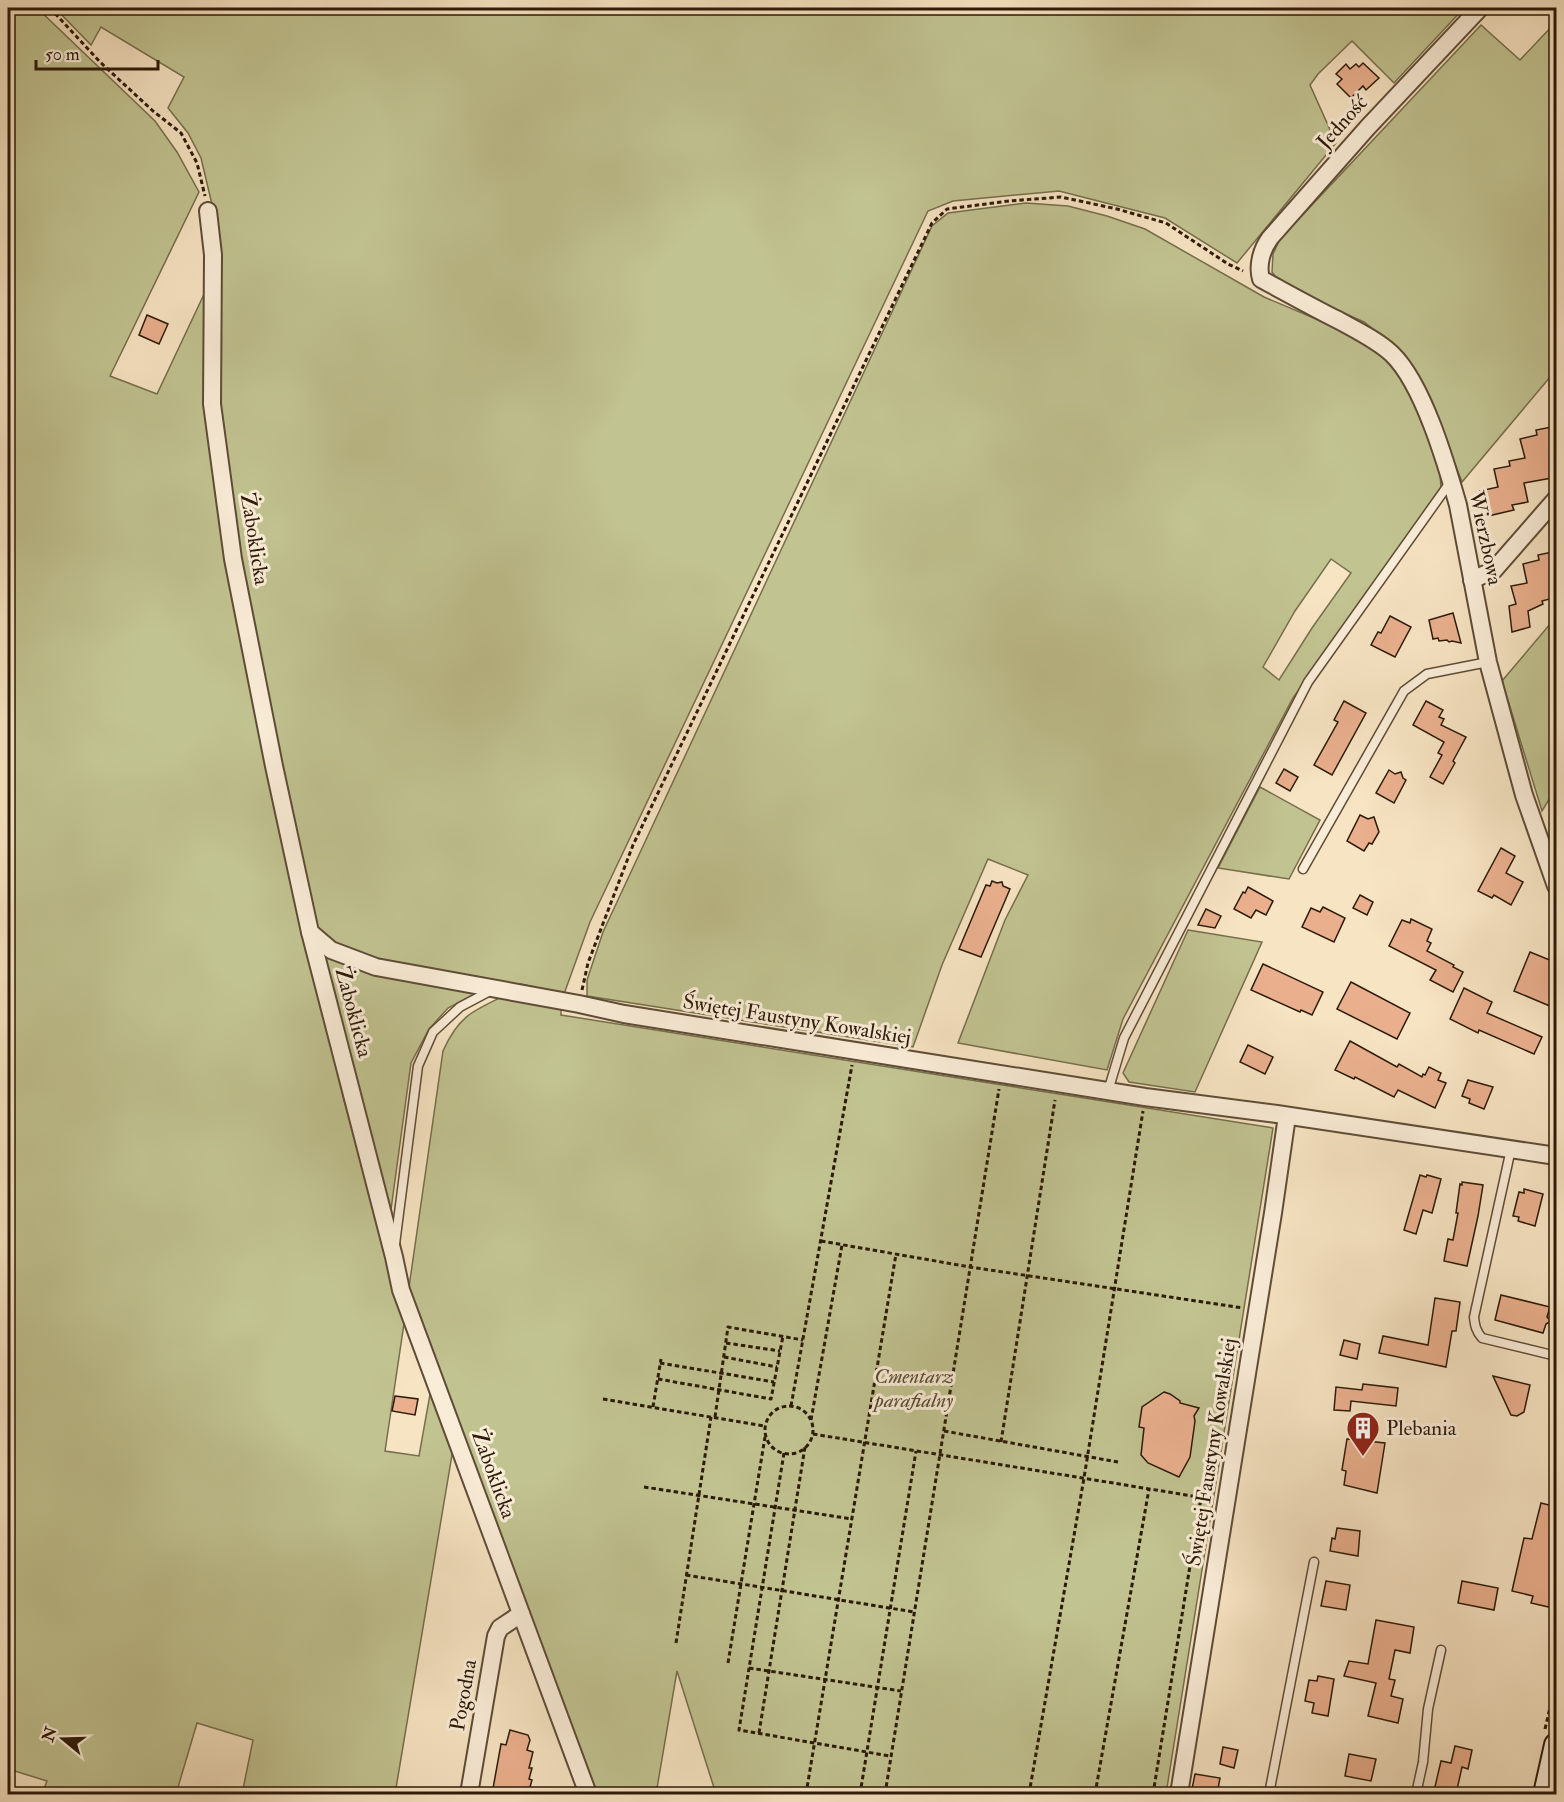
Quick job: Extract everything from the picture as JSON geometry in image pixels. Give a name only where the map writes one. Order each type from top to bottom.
[{"type":"main road","points":[[1545,1794],[1557,1745]]},
{"type":"street","name":"Jedność","points":[[1262,279],[1259,272],[1262,253],[1270,238],[1368,127],[1480,8]]},
{"type":"street","name":"Żaboklicka","points":[[208,211],[213,255],[212,404],[233,559],[310,932],[394,1257],[400,1290],[588,1794]]},
{"type":"street","name":"Wierzbowa","points":[[1262,279],[1368,337],[1392,354],[1405,370],[1421,397],[1451,481],[1488,662],[1524,795],[1557,886]]},
{"type":"street","points":[[1472,580],[1494,570],[1557,499]]},
{"type":"street","name":"Świętej Faustyny Kowalskiej","points":[[310,932],[331,950],[376,967],[624,1014],[1108,1092],[1557,1156]]},
{"type":"street","name":"Świętej Faustyny Kowalskiej","points":[[1179,1794],[1287,1116]]},
{"type":"street","name":"Pogodna","points":[[469,1794],[496,1636],[500,1628],[521,1614]]},
{"type":"lane","points":[[1108,1092],[1124,1038],[1308,682],[1451,481]]},
{"type":"lane","points":[[1303,869],[1404,691],[1427,674],[1488,662]]},
{"type":"lane","points":[[394,1257],[418,1066],[433,1032],[460,1007],[494,989]]},
{"type":"lane","points":[[1510,1149],[1474,1325],[1476,1332],[1482,1338],[1552,1355]]},
{"type":"lane","points":[[1269,1794],[1314,1562]]},
{"type":"lane","points":[[1416,1794],[1423,1762],[1428,1709],[1441,1650]]},
{"type":"path","points":[[50,8],[100,62],[153,111],[181,133],[197,163],[208,211]]},
{"type":"path","points":[[579,1004],[588,963],[633,844],[932,223],[947,209],[1061,197],[1117,209],[1166,223],[1228,264],[1262,279]]},
{"type":"path","points":[[791,1406],[855,1050]]},
{"type":"path","points":[[885,1794],[1002,1075]]},
{"type":"path","points":[[1029,1794],[1084,1478],[1145,1097]]},
{"type":"path","points":[[1001,1442],[1055,1100]]},
{"type":"path","points":[[821,1241],[970,1267],[1248,1309]]},
{"type":"path","points":[[759,1733],[806,1447],[813,1434],[811,1420],[842,1244]]},
{"type":"path","points":[[806,1794],[896,1254]]},
{"type":"path","points":[[676,1642],[728,1327],[803,1340]]},
{"type":"path","points":[[658,1379],[771,1399],[783,1336]]},
{"type":"path","points":[[726,1343],[780,1351]]},
{"type":"path","points":[[724,1357],[777,1367]]},
{"type":"path","points":[[653,1407],[661,1361],[774,1382]]},
{"type":"path","points":[[603,1399],[765,1426]]},
{"type":"path","points":[[728,1663],[765,1426],[769,1416],[777,1408],[791,1406],[798,1407],[807,1413],[811,1420]]},
{"type":"path","points":[[944,1431],[1118,1462]]},
{"type":"path","points":[[813,1434],[1217,1500]]},
{"type":"path","points":[[765,1437],[770,1446],[784,1453],[790,1454],[806,1447]]},
{"type":"path","points":[[860,1794],[916,1451]]},
{"type":"path","points":[[784,1453],[740,1730],[891,1756]]},
{"type":"path","points":[[645,1487],[852,1519]]},
{"type":"path","points":[[1095,1794],[1149,1489]]},
{"type":"path","points":[[1153,1794],[1201,1498]]},
{"type":"path","points":[[687,1575],[914,1612]]},
{"type":"path","points":[[749,1668],[901,1691]]},
{"type":"green space","points":[[8,8],[37,8],[155,121],[177,152],[199,192],[110,376],[157,394],[206,290],[208,408],[323,1005],[344,1100],[405,1317],[385,1451],[419,1456],[432,1383],[454,1443],[395,1794],[242,1794],[253,1740],[197,1723],[176,1794],[42,1794],[47,1781],[8,1769]]},
{"type":"green space","points":[[55,8],[1464,8],[1394,83],[1352,41],[1318,74],[1310,85],[1336,143],[1237,263],[1165,218],[1059,191],[953,201],[928,211],[590,922],[564,994],[521,984],[488,984],[378,965],[328,942],[315,924],[269,720],[233,515],[218,412],[215,217],[201,158],[188,133],[168,108],[184,77],[101,27],[91,45]]},
{"type":"green space","points":[[1556,22],[1556,370],[1462,482],[1433,407],[1402,352],[1364,322],[1282,286],[1272,272],[1273,254],[1280,239],[1481,25],[1520,60]]},
{"type":"green space","points":[[1026,203],[1068,206],[1107,216],[1145,229],[1264,297],[1335,327],[1377,349],[1411,389],[1440,474],[1441,488],[1293,698],[1123,1019],[1107,1070],[958,1043],[1005,920],[1028,875],[988,859],[942,965],[913,1047],[587,996],[587,980],[603,932],[932,226],[948,213]],"holes":[[[1331,559],[1351,573],[1312,628],[1279,680],[1263,667],[1295,611]]]},
{"type":"green space","points":[[1556,617],[1556,788],[1542,811],[1502,681]]},
{"type":"green space","points":[[1260,787],[1320,820],[1289,879],[1218,868]]},
{"type":"green space","points":[[1188,930],[1262,942],[1195,1092],[1129,1082],[1123,1073]]},
{"type":"green space","points":[[317,942],[484,989],[448,1008],[429,1029],[411,1063],[389,1224]]},
{"type":"green space","name":"Cmentarz parafialny","points":[[504,996],[561,1006],[561,1015],[1273,1128],[1166,1794],[716,1794],[677,1671],[656,1794],[591,1794],[408,1294],[443,1051],[454,1030],[467,1016]]},
{"type":"building","points":[[1363,63],[1379,78],[1366,90],[1363,86],[1351,98],[1337,84],[1342,79],[1336,74],[1346,64],[1350,69],[1356,64],[1359,67]]},
{"type":"building","points":[[147,315],[168,324],[159,344],[139,335]]},
{"type":"building","points":[[1557,426],[1557,477],[1524,483],[1528,502],[1512,505],[1514,510],[1488,516],[1480,491],[1498,487],[1494,469],[1510,466],[1509,461],[1525,458],[1520,439],[1537,435],[1536,430]]},
{"type":"building","points":[[1557,551],[1557,582],[1554,583],[1557,597],[1542,601],[1543,604],[1528,611],[1530,627],[1512,632],[1509,606],[1516,604],[1511,586],[1527,583],[1523,564],[1539,560],[1538,555]]},
{"type":"building","points":[[1453,613],[1461,643],[1433,639],[1429,620]]},
{"type":"building","points":[[1390,616],[1411,627],[1395,657],[1371,645]]},
{"type":"building","points":[[1344,701],[1366,713],[1332,775],[1314,765],[1338,722],[1334,720]]},
{"type":"building","points":[[1426,701],[1443,710],[1439,717],[1444,719],[1441,725],[1466,737],[1443,784],[1430,777],[1442,755],[1438,753],[1444,742],[1413,725]]},
{"type":"building","points":[[1284,769],[1298,777],[1290,791],[1276,783]]},
{"type":"building","points":[[1389,770],[1395,774],[1401,772],[1406,780],[1394,803],[1376,793]]},
{"type":"building","points":[[1360,815],[1368,819],[1374,817],[1379,832],[1372,844],[1369,843],[1364,851],[1347,841]]},
{"type":"building","points":[[1501,848],[1515,856],[1506,873],[1523,882],[1511,905],[1494,895],[1492,898],[1478,891]]},
{"type":"building","points":[[992,881],[1002,882],[1003,886],[1010,889],[981,957],[959,949],[986,885],[990,886]]},
{"type":"building","points":[[1248,887],[1273,901],[1266,915],[1256,910],[1251,918],[1234,909]]},
{"type":"building","points":[[1360,895],[1373,902],[1367,915],[1353,908]]},
{"type":"building","points":[[1323,907],[1345,918],[1334,942],[1302,927],[1311,908],[1320,912]]},
{"type":"building","points":[[1206,909],[1221,916],[1215,928],[1198,925]]},
{"type":"building","points":[[1411,919],[1432,929],[1427,941],[1431,943],[1427,951],[1463,972],[1453,992],[1430,980],[1436,970],[1389,946],[1402,920],[1410,923]]},
{"type":"building","points":[[1530,952],[1557,963],[1557,1009],[1514,991]]},
{"type":"building","points":[[1263,964],[1323,992],[1312,1015],[1251,990]]},
{"type":"building","points":[[1351,982],[1410,1013],[1397,1039],[1337,1009]]},
{"type":"building","points":[[1464,988],[1492,1002],[1487,1013],[1542,1037],[1534,1054],[1479,1030],[1478,1033],[1450,1019]]},
{"type":"building","points":[[1350,1041],[1397,1067],[1399,1064],[1422,1077],[1429,1067],[1441,1073],[1438,1080],[1446,1083],[1435,1108],[1398,1090],[1394,1097],[1355,1077],[1354,1079],[1335,1070]]},
{"type":"building","points":[[1248,1045],[1273,1057],[1265,1074],[1240,1062]]},
{"type":"building","points":[[1468,1080],[1493,1087],[1484,1109],[1469,1103],[1470,1099],[1462,1096]]},
{"type":"building","points":[[1420,1175],[1441,1179],[1432,1213],[1423,1210],[1416,1234],[1404,1230]]},
{"type":"building","points":[[1462,1182],[1483,1185],[1467,1266],[1444,1261],[1448,1239],[1453,1240]]},
{"type":"building","points":[[1524,1189],[1543,1194],[1535,1226],[1518,1221],[1519,1217],[1513,1216],[1519,1192],[1524,1193]]},
{"type":"building","points":[[1501,1295],[1550,1307],[1547,1317],[1551,1321],[1546,1324],[1543,1333],[1495,1320]]},
{"type":"building","points":[[1435,1298],[1460,1302],[1456,1331],[1452,1331],[1446,1367],[1379,1353],[1383,1336],[1428,1345]]},
{"type":"building","points":[[1344,1340],[1360,1344],[1357,1359],[1340,1355]]},
{"type":"building","points":[[1493,1376],[1530,1385],[1524,1412],[1517,1416],[1511,1415]]},
{"type":"building","points":[[1363,1384],[1398,1388],[1396,1406],[1351,1401],[1350,1411],[1334,1410],[1336,1387],[1362,1390]]},
{"type":"building","points":[[1164,1392],[1180,1403],[1199,1408],[1194,1416],[1190,1457],[1179,1477],[1148,1463],[1141,1455],[1144,1428],[1139,1427],[1142,1407]]},
{"type":"building","points":[[395,1396],[418,1399],[415,1415],[392,1411]]},
{"type":"building","name":"Plebania","points":[[1347,1439],[1385,1443],[1377,1493],[1344,1485],[1346,1471],[1342,1470]]},
{"type":"building","points":[[1541,1503],[1557,1507],[1557,1593],[1553,1608],[1531,1603],[1533,1596],[1512,1591],[1524,1538],[1532,1539]]},
{"type":"building","points":[[1337,1528],[1360,1531],[1358,1556],[1330,1551],[1332,1538],[1335,1539]]},
{"type":"building","points":[[1326,1581],[1350,1585],[1346,1610],[1321,1606]]},
{"type":"building","points":[[1462,1581],[1498,1588],[1494,1610],[1458,1603]]},
{"type":"building","points":[[1376,1620],[1414,1627],[1410,1653],[1395,1650],[1389,1679],[1395,1680],[1391,1696],[1403,1699],[1398,1723],[1368,1716],[1376,1683],[1344,1676],[1349,1661],[1368,1664]]},
{"type":"building","points":[[1318,1676],[1334,1679],[1328,1716],[1312,1713],[1314,1703],[1305,1701],[1309,1680],[1317,1681]]},
{"type":"building","points":[[510,1730],[528,1735],[530,1740],[527,1750],[533,1752],[529,1768],[532,1768],[529,1779],[532,1780],[528,1794],[492,1794],[501,1744],[506,1745]]},
{"type":"building","points":[[1455,1746],[1472,1750],[1468,1769],[1462,1767],[1456,1794],[1436,1794],[1437,1792],[1434,1791],[1441,1761],[1451,1763]]},
{"type":"building","points":[[1223,1747],[1238,1750],[1234,1768],[1220,1764]]},
{"type":"building","points":[[1349,1754],[1376,1759],[1371,1781],[1345,1776]]},
{"type":"building","points":[[1195,1774],[1220,1778],[1217,1794],[1191,1794]]},
{"type":"place","name":"Plebania","points":[[1363,1457]]}]
